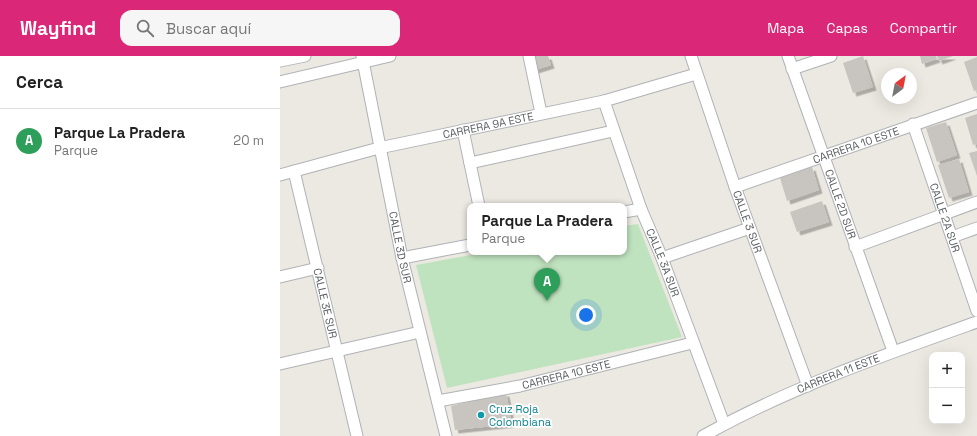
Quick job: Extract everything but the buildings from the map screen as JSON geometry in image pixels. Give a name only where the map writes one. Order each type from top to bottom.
[{"type":"street","points":[[280,61],[305,56]]},
{"type":"street","points":[[280,82],[362,59],[390,56]]},
{"type":"street","points":[[529,56],[541,113]]},
{"type":"street","name":"CALLE 3 SUR","points":[[691,56],[735,187],[808,386]]},
{"type":"street","name":"CALLE 2D SUR","points":[[788,56],[893,351]]},
{"type":"street","points":[[792,69],[831,56]]},
{"type":"street","name":"CALLE 3D SUR","points":[[362,59],[402,258],[446,436]]},
{"type":"street","name":"CARRERA 9A ESTE","points":[[280,175],[379,148],[604,101],[696,74]]},
{"type":"street","name":"CALLE 3A SUR","points":[[604,101],[613,131],[641,209],[662,258],[692,343],[724,424]]},
{"type":"street","name":"CARRERA 10 ESTE","points":[[735,187],[977,103]]},
{"type":"street","name":"CALLE 2A SUR","points":[[913,124],[977,311]]},
{"type":"street","points":[[463,130],[478,203]]},
{"type":"street","points":[[470,163],[613,131]]},
{"type":"street","name":"CALLE 3E SUR","points":[[294,171],[357,436]]},
{"type":"street","points":[[855,247],[977,202]]},
{"type":"street","points":[[627,211],[641,209]]},
{"type":"street","points":[[662,258],[750,228]]},
{"type":"street","points":[[952,237],[977,228]]},
{"type":"street","points":[[402,258],[467,246]]},
{"type":"street","points":[[280,277],[318,268]]},
{"type":"street","name":"CARRERA 11 ESTE","points":[[703,436],[724,424],[848,368],[977,322]]},
{"type":"street","points":[[280,364],[420,332]]},
{"type":"street","name":"CARRERA 10 ESTE","points":[[438,401],[520,386],[692,343]]},
{"type":"green space","points":[[638,224],[682,337],[447,388],[416,265],[471,255],[627,255],[627,226]]},
{"type":"place","name":"Parque La Pradera","points":[[547,301]]},
{"type":"place","name":"Cruz Roja Colombiana","points":[[481,415]]}]
